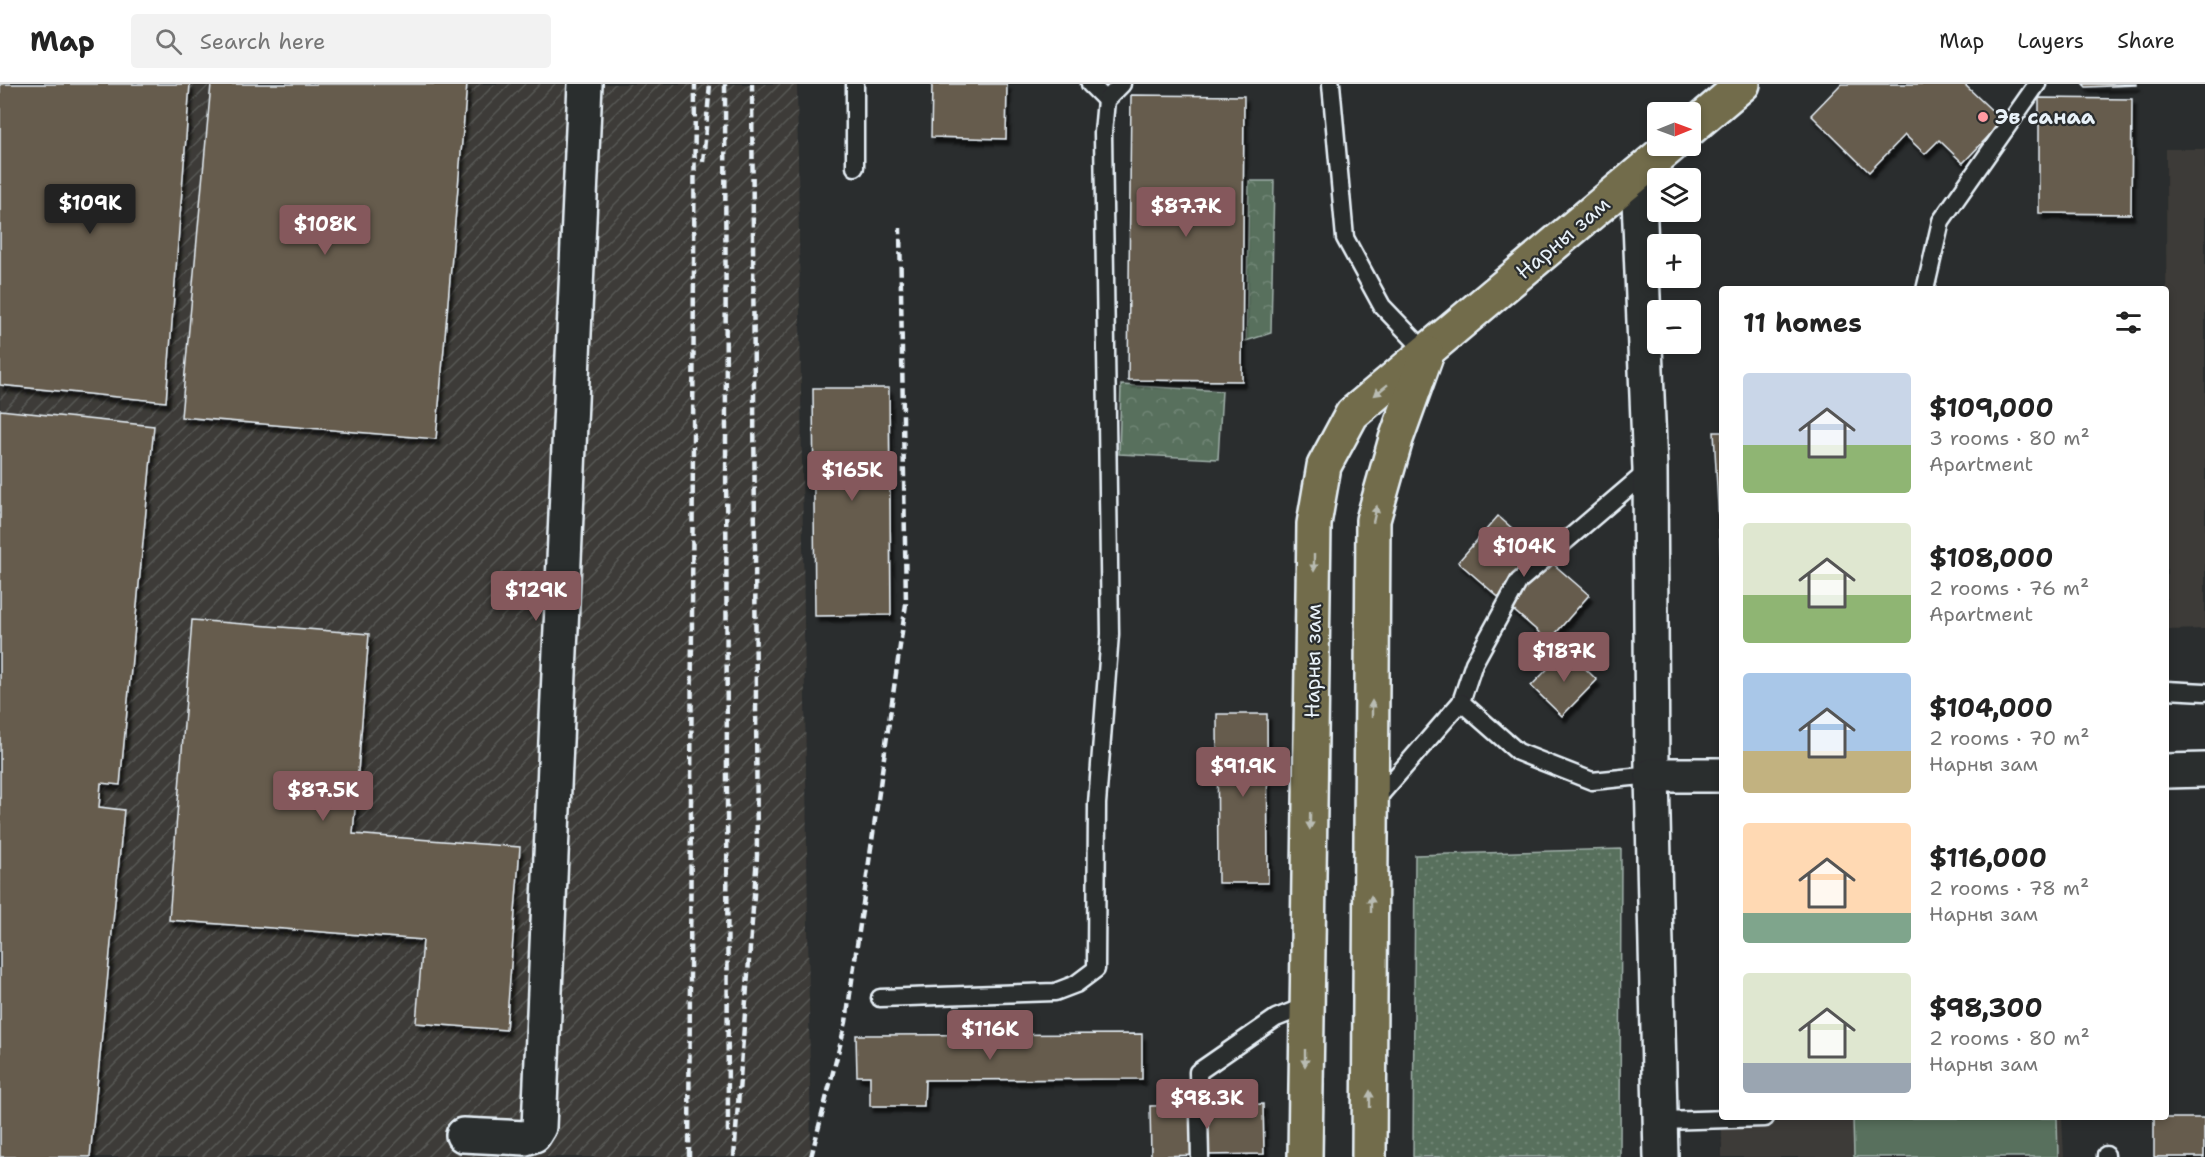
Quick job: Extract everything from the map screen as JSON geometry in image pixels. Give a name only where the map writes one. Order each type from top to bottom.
[{"type":"main road","points":[[1701,120],[1743,84]]},
{"type":"main road","name":"Нарны зам","points":[[1305,1157],[1314,524],[1324,466],[1352,414],[1659,156]]},
{"type":"main road","name":"Нарны зам","points":[[1369,1157],[1373,520],[1396,439],[1427,353]]},
{"type":"street","points":[[464,1135],[525,1138],[534,1135],[539,1127],[585,84]]},
{"type":"street","points":[[1638,174],[1650,469],[1652,776],[1661,1157]]},
{"type":"street","points":[[2169,771],[2205,770]]},
{"type":"street","points":[[1652,776],[1719,775]]},
{"type":"lane","points":[[855,84],[855,167]]},
{"type":"lane","points":[[1090,84],[1106,100]]},
{"type":"lane","points":[[880,998],[1055,992],[1076,984],[1096,969],[1097,804],[1110,634],[1103,133],[1106,100],[1122,84]]},
{"type":"lane","points":[[1332,84],[1345,238],[1382,306],[1427,353]]},
{"type":"lane","points":[[1926,286],[1941,221],[2037,84]]},
{"type":"lane","points":[[1372,804],[1461,702],[1474,663],[1519,581],[1650,469]]},
{"type":"lane","points":[[2169,690],[2205,692]]},
{"type":"lane","points":[[1461,702],[1518,752],[1592,781],[1652,776]]},
{"type":"lane","points":[[1200,1157],[1198,1072],[1275,1018],[1306,1006]]},
{"type":"lane","points":[[1661,1121],[1719,1119]]},
{"type":"shaded area","points":[[0,84],[797,84],[811,1157],[0,1157]]},
{"type":"shaded area","points":[[2166,149],[2205,149],[2205,629],[2169,630],[2169,286],[2166,286]]},
{"type":"shaded area","points":[[1722,1120],[1853,1120],[1854,1157],[1722,1157]]},
{"type":"shaded area","points":[[2057,1120],[2062,1120],[2064,1157],[2058,1157]]},
{"type":"green space","points":[[1249,181],[1274,181],[1271,333],[1246,341]]},
{"type":"green space","points":[[1121,385],[1222,391],[1218,459],[1119,454]]},
{"type":"green space","points":[[1621,849],[1620,1157],[1413,1157],[1415,855]]},
{"type":"green space","points":[[1853,1120],[2057,1120],[2058,1157],[1854,1157]]},
{"type":"building","points":[[0,84],[190,84],[166,402],[0,385]]},
{"type":"building","points":[[211,84],[467,84],[436,439],[181,417]]},
{"type":"building","points":[[932,84],[1007,84],[1006,139],[931,137]]},
{"type":"building","points":[[1841,84],[1964,84],[2003,121],[1963,163],[1939,140],[1925,154],[1905,135],[1869,172],[1811,115]]},
{"type":"building","points":[[2083,84],[2136,84],[2136,85],[2086,87]]},
{"type":"building","points":[[1131,95],[1244,96],[1242,381],[1128,380]]},
{"type":"building","points":[[2039,98],[2132,99],[2131,214],[2039,213]]},
{"type":"building","points":[[813,388],[889,388],[891,615],[815,616]]},
{"type":"building","points":[[0,410],[154,426],[120,785],[101,783],[99,807],[124,810],[90,1157],[0,1157]]},
{"type":"building","points":[[1714,432],[1719,432],[1719,524]]},
{"type":"building","points":[[1498,516],[1589,595],[1549,641],[1458,562]]},
{"type":"building","points":[[192,620],[369,634],[353,834],[520,847],[506,1030],[416,1023],[423,940],[169,920]]},
{"type":"building","points":[[1566,650],[1597,680],[1562,716],[1531,686]]},
{"type":"building","points":[[1217,714],[1267,714],[1268,883],[1218,883]]},
{"type":"building","points":[[1142,1034],[1142,1079],[925,1080],[924,1106],[870,1106],[870,1076],[857,1076],[856,1035]]},
{"type":"building","points":[[1263,1104],[1264,1154],[1151,1156],[1150,1106]]},
{"type":"building","points":[[2204,1118],[2204,1157],[2154,1157],[2154,1120]]},
{"type":"railway","points":[[689,1157],[695,84]]},
{"type":"railway","points":[[703,162],[710,84]]},
{"type":"railway","points":[[725,84],[728,1134]]},
{"type":"railway","points":[[734,1157],[757,856],[752,84]]},
{"type":"railway","points":[[811,1157],[846,1022],[906,604],[900,228]]},
{"type":"place","name":"Эв санаа","points":[[1983,117]]}]
